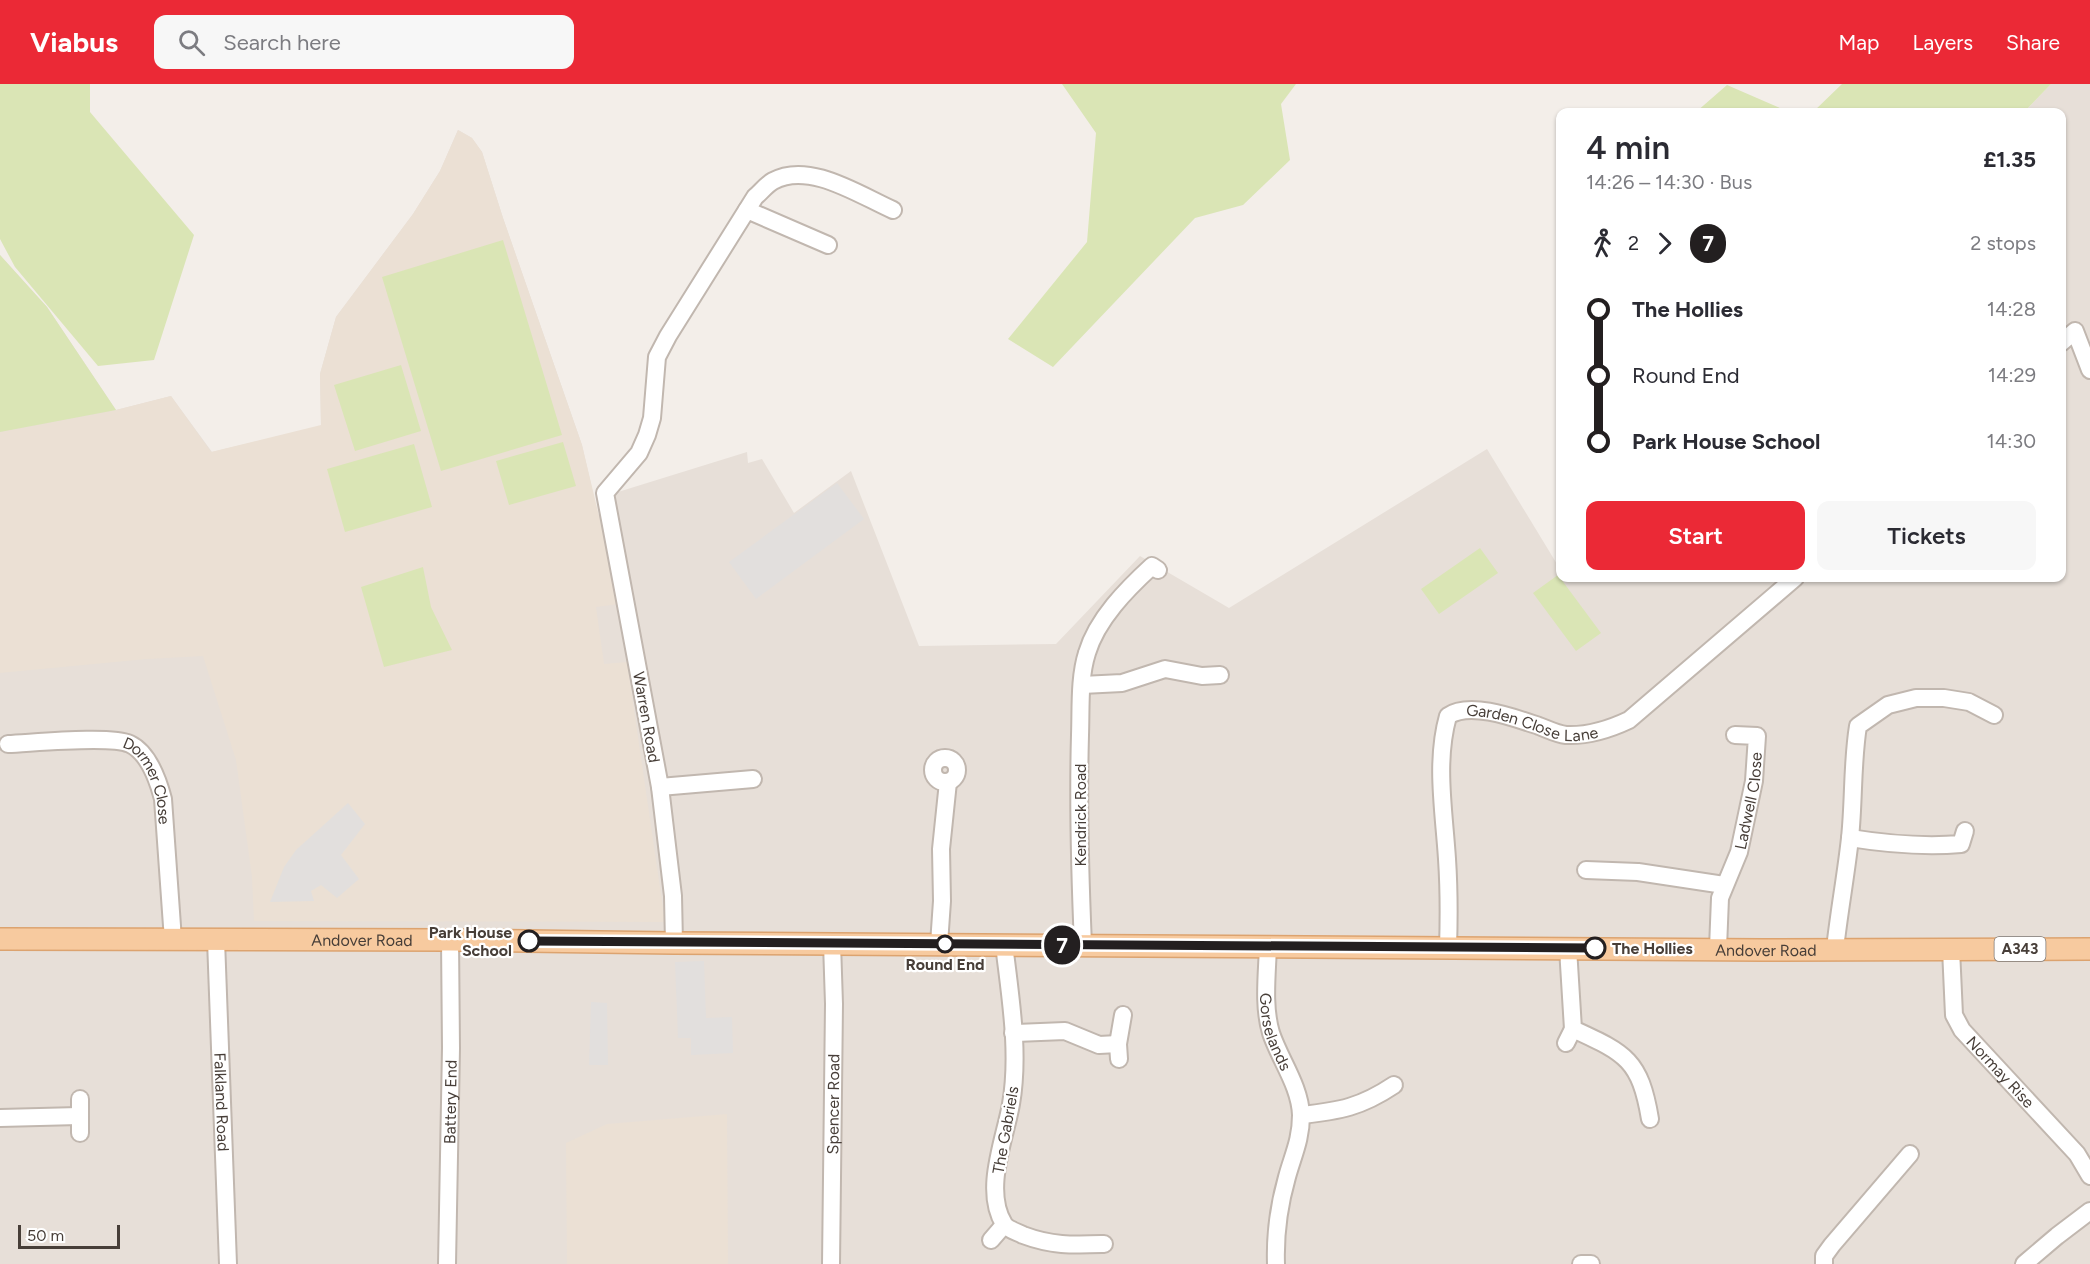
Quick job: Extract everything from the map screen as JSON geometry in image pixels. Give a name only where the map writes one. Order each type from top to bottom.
[{"type":"main road","name":"Andover Road","points":[[0,939],[1448,948],[2090,949]]},
{"type":"street","points":[[828,245],[747,210],[755,197],[772,182],[790,175],[812,174],[892,210]]},
{"type":"street","name":"Warren Road","points":[[674,943],[673,896],[660,787],[605,494],[639,453],[647,435],[652,418],[657,357],[747,210]]},
{"type":"street","points":[[2066,339],[2075,331],[2090,370]]},
{"type":"street","name":"Kendrick Road","points":[[1083,945],[1079,837],[1082,685],[1087,652],[1120,596],[1152,566],[1158,570]]},
{"type":"street","name":"Garden Close Lane","points":[[1448,948],[1447,859],[1440,783],[1443,732],[1448,716],[1455,711],[1480,710],[1522,720],[1564,735],[1613,728],[1629,720],[1790,582]]},
{"type":"street","points":[[1082,685],[1122,683],[1165,669],[1202,676],[1220,675]]},
{"type":"street","points":[[1835,949],[1850,838],[1853,754],[1858,726],[1888,705],[1916,698],[1944,698],[1969,702],[1994,715]]},
{"type":"street","name":"Ladwell Close","points":[[1718,948],[1720,898],[1739,852],[1754,781],[1757,736],[1735,735]]},
{"type":"street","name":"Dormer Close","points":[[8,744],[108,740],[129,744],[141,753],[158,781],[163,799],[174,940]]},
{"type":"street","points":[[660,787],[753,779]]},
{"type":"street","points":[[939,944],[942,901],[941,849],[948,782]]},
{"type":"street","points":[[1850,838],[1885,843],[1961,844],[1965,831]]},
{"type":"street","points":[[1586,870],[1638,872],[1724,885]]},
{"type":"street","name":"Falkland Road","points":[[216,940],[228,1264]]},
{"type":"street","name":"Battery End","points":[[447,1264],[451,1048],[450,940]]},
{"type":"street","name":"Spencer Road","points":[[831,1264],[834,1004],[832,943]]},
{"type":"street","name":"The Gabriels","points":[[1004,944],[1015,1066],[1011,1104],[1002,1139],[994,1199],[1004,1225]]},
{"type":"street","name":"Gorselands","points":[[1268,946],[1267,1008],[1270,1025],[1298,1098],[1301,1115],[1298,1147],[1287,1177],[1279,1216],[1276,1264]]},
{"type":"street","points":[[1568,948],[1569,1036],[1616,1050],[1629,1061],[1641,1080],[1650,1119]]},
{"type":"street","name":"Normay Rise","points":[[1951,949],[1954,1014],[1962,1030],[2077,1154],[2090,1176]]},
{"type":"street","points":[[1013,1033],[1065,1031],[1119,1052],[1123,1015]]},
{"type":"street","points":[[1301,1115],[1342,1110],[1358,1105],[1394,1085]]},
{"type":"street","points":[[0,1118],[80,1116]]},
{"type":"street","points":[[1824,1264],[1824,1256],[1832,1245],[1910,1154]]},
{"type":"street","points":[[2024,1264],[2090,1211]]},
{"type":"street","points":[[991,1240],[1004,1225],[1043,1242],[1073,1245],[1104,1244]]},
{"type":"street","points":[[1581,1264],[1591,1264]]},
{"type":"shaded area","points":[[2051,84],[2090,84],[2090,1264],[0,1264],[0,255],[47,307],[116,410],[171,396],[212,452],[321,426],[320,374],[336,317],[413,214],[440,171],[458,130],[472,138],[482,152],[582,445],[598,515],[618,492],[747,452],[748,463],[762,459],[794,513],[851,471],[919,646],[1056,644],[1140,556],[1229,608],[1487,449],[1556,562],[1556,582],[2066,582],[2066,108],[2028,108]]},
{"type":"shaded area","name":"Park House School","points":[[458,130],[472,138],[482,152],[582,445],[620,604],[596,607],[604,664],[627,662],[665,922],[254,921],[252,877],[236,760],[203,656],[0,673],[0,432],[116,410],[171,396],[211,452],[321,425],[320,374],[336,317],[413,214],[440,171]]},
{"type":"shaded area","points":[[837,483],[864,519],[756,599],[729,562]]},
{"type":"shaded area","points":[[348,803],[365,824],[341,855],[359,879],[337,898],[321,885],[311,891],[314,901],[270,902],[284,867],[296,850]]},
{"type":"shaded area","points":[[704,961],[706,1018],[732,1017],[733,1053],[691,1055],[691,1038],[678,1038],[675,962]]},
{"type":"shaded area","points":[[591,1002],[607,1003],[608,1065],[589,1065]]},
{"type":"shaded area","points":[[727,1114],[728,1264],[567,1264],[566,1143],[607,1124]]},
{"type":"green space","points":[[0,84],[90,84],[90,112],[194,235],[154,360],[98,366],[15,267],[0,239]]},
{"type":"green space","points":[[1062,84],[1296,84],[1281,104],[1290,160],[1243,205],[1195,218],[1053,367],[1008,339],[1087,242],[1096,133]]},
{"type":"green space","points":[[1842,84],[2051,84],[2028,108],[1817,108]]},
{"type":"green space","points":[[1727,85],[1780,108],[1701,108]]},
{"type":"green space","points":[[503,240],[562,435],[441,471],[382,277]]},
{"type":"green space","points":[[0,255],[47,307],[116,410],[0,432]]},
{"type":"green space","points":[[401,365],[421,431],[355,451],[334,385]]},
{"type":"green space","points":[[563,442],[576,486],[509,505],[496,461]]},
{"type":"green space","points":[[414,444],[432,507],[345,532],[327,469]]},
{"type":"green space","points":[[1480,548],[1498,573],[1439,614],[1421,589]]},
{"type":"green space","points":[[423,567],[431,607],[452,650],[384,667],[361,587]]},
{"type":"green space","points":[[1556,576],[1556,582],[1563,582],[1601,633],[1576,651],[1533,593]]},
{"type":"bus line","name":"7","points":[[529,941],[1595,948]]},
{"type":"place","name":"Park House School","points":[[529,941]]},
{"type":"place","name":"Round End","points":[[945,944]]},
{"type":"place","name":"The Hollies","points":[[1595,948]]}]
